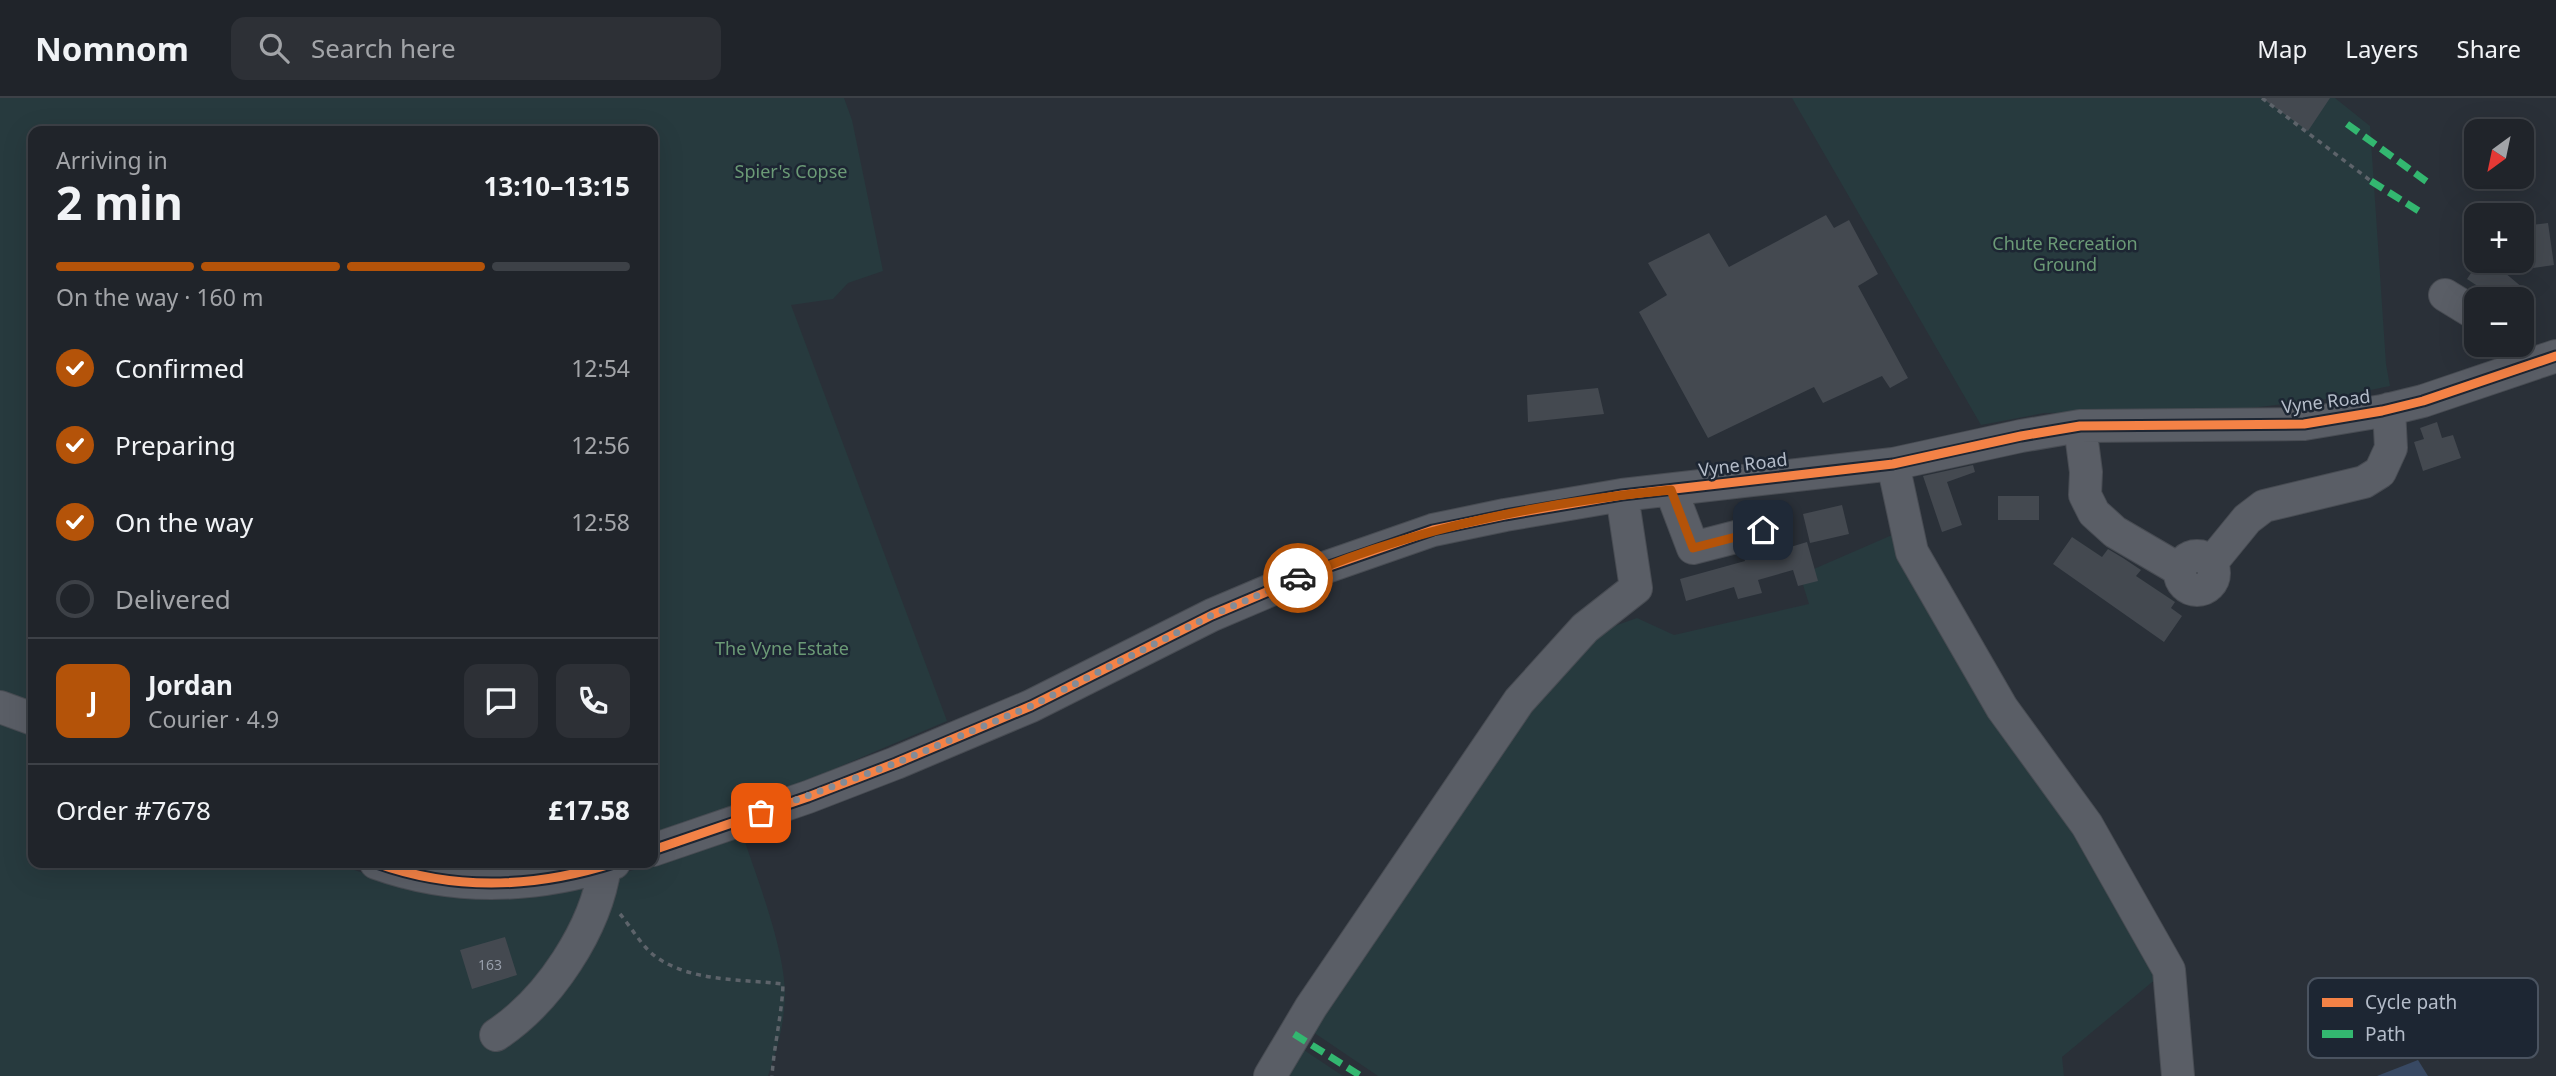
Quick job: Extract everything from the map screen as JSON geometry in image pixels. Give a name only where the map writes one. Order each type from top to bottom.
[{"type":"street","points":[[2445,295],[2464,307]]},
{"type":"street","points":[[2534,348],[2553,358]]},
{"type":"street","name":"Vyne Road","points":[[658,848],[808,797],[896,763],[1031,706],[1212,615],[1352,557],[1433,530],[1518,512],[1622,495],[1893,464],[2080,426],[2304,424],[2423,401],[2553,358]]},
{"type":"street","points":[[2080,426],[2086,472],[2085,495],[2094,513],[2115,532],[2180,570],[2185,560],[2190,557],[2202,556],[2211,563],[2247,519],[2264,506],[2364,482],[2380,472],[2391,447],[2389,409]]},
{"type":"street","points":[[1893,464],[1912,552],[2002,708],[2087,825],[2169,970],[2178,1076]]},
{"type":"street","points":[[1671,490],[1693,548],[1763,530]]},
{"type":"street","points":[[1270,1076],[1311,1007],[1519,701],[1585,628],[1636,588],[1622,495]]},
{"type":"street","points":[[0,707],[28,717]]},
{"type":"street","points":[[391,868],[418,877],[490,884],[607,873],[588,922],[551,984],[525,1014],[496,1035]]},
{"type":"path","points":[[2262,98],[2371,181]]},
{"type":"path","points":[[607,873],[631,930],[658,959],[691,973],[740,981],[783,984],[772,1076]]},
{"type":"green space","name":"The Vyne Estate","points":[[0,98],[844,98],[852,120],[883,271],[848,283],[833,299],[791,305],[947,721],[754,803],[658,833],[658,126],[28,126],[28,701],[0,694]]},
{"type":"green space","name":"Chute Recreation Ground","points":[[1792,98],[2335,98],[2370,126],[2386,364],[2390,386],[2327,399],[2251,408],[2044,413],[1981,425]]},
{"type":"green space","points":[[1899,532],[2083,838],[2157,978],[2062,1057],[2064,1076],[1378,1076],[1310,1030],[1532,705],[1589,635],[1637,618],[1674,635],[1809,604],[1800,575]]},
{"type":"green space","points":[[0,724],[28,734],[28,868],[348,868],[397,884],[570,887],[640,868],[658,868],[658,862],[743,836],[770,916],[784,979],[782,1027],[768,1076],[0,1076]]},
{"type":"green space","points":[[1298,1046],[1343,1076],[1281,1076]]},
{"type":"water","points":[[2418,1060],[2428,1076],[2377,1076]]},
{"type":"building","points":[[2262,98],[2330,98],[2308,131]]},
{"type":"building","points":[[1826,215],[1834,228],[1849,220],[1878,274],[1858,286],[1908,378],[1890,388],[1882,376],[1823,403],[1814,387],[1708,438],[1639,312],[1667,295],[1648,263],[1709,233],[1729,267]]},
{"type":"building","points":[[2548,223],[2554,265],[2534,268],[2534,225]]},
{"type":"building","points":[[2471,273],[2505,273],[2522,287],[2479,287],[2467,279]]},
{"type":"building","points":[[1598,388],[1604,414],[1528,422],[1527,395]]},
{"type":"building","points":[[2437,422],[2442,438],[2453,435],[2461,458],[2423,471],[2414,442],[2424,439],[2420,428]]},
{"type":"building","points":[[1973,465],[1975,472],[1947,482],[1962,525],[1942,532],[1923,476]]},
{"type":"building","points":[[1998,496],[2039,496],[2039,520],[1998,520]]},
{"type":"building","points":[[1842,505],[1849,534],[1810,543],[1803,514]]},
{"type":"building","points":[[2072,537],[2102,557],[2108,549],[2123,558],[2141,570],[2136,576],[2175,602],[2171,608],[2182,616],[2164,642],[2053,564]]},
{"type":"building","points":[[1807,542],[1818,581],[1798,586],[1793,570],[1758,580],[1762,593],[1738,599],[1734,587],[1686,601],[1680,579],[1745,561],[1743,554],[1759,550],[1761,556]]},
{"type":"building","points":[[505,937],[517,975],[472,989],[460,950]]},
{"type":"marked path","points":[[2347,124],[2430,184]]},
{"type":"marked path","points":[[2371,181],[2422,213]]},
{"type":"marked path","points":[[1294,1034],[1361,1076]]},
{"type":"cycle path","points":[[658,848],[808,797],[896,763],[1031,706],[1212,615],[1318,570],[1433,530],[1622,495],[1893,464],[2080,426],[2304,424],[2423,401],[2556,356]]},
{"type":"cycle path","points":[[392,868],[435,878],[495,883],[554,877],[595,868]]},
{"type":"way so far","points":[[761,813],[896,763],[1031,706],[1212,615],[1298,578]]},
{"type":"route","points":[[1298,578],[1433,530],[1622,495],[1671,490],[1693,548],[1763,530]]},
{"type":"park label","name":"Spier's Copse","points":[[791,172]]}]
